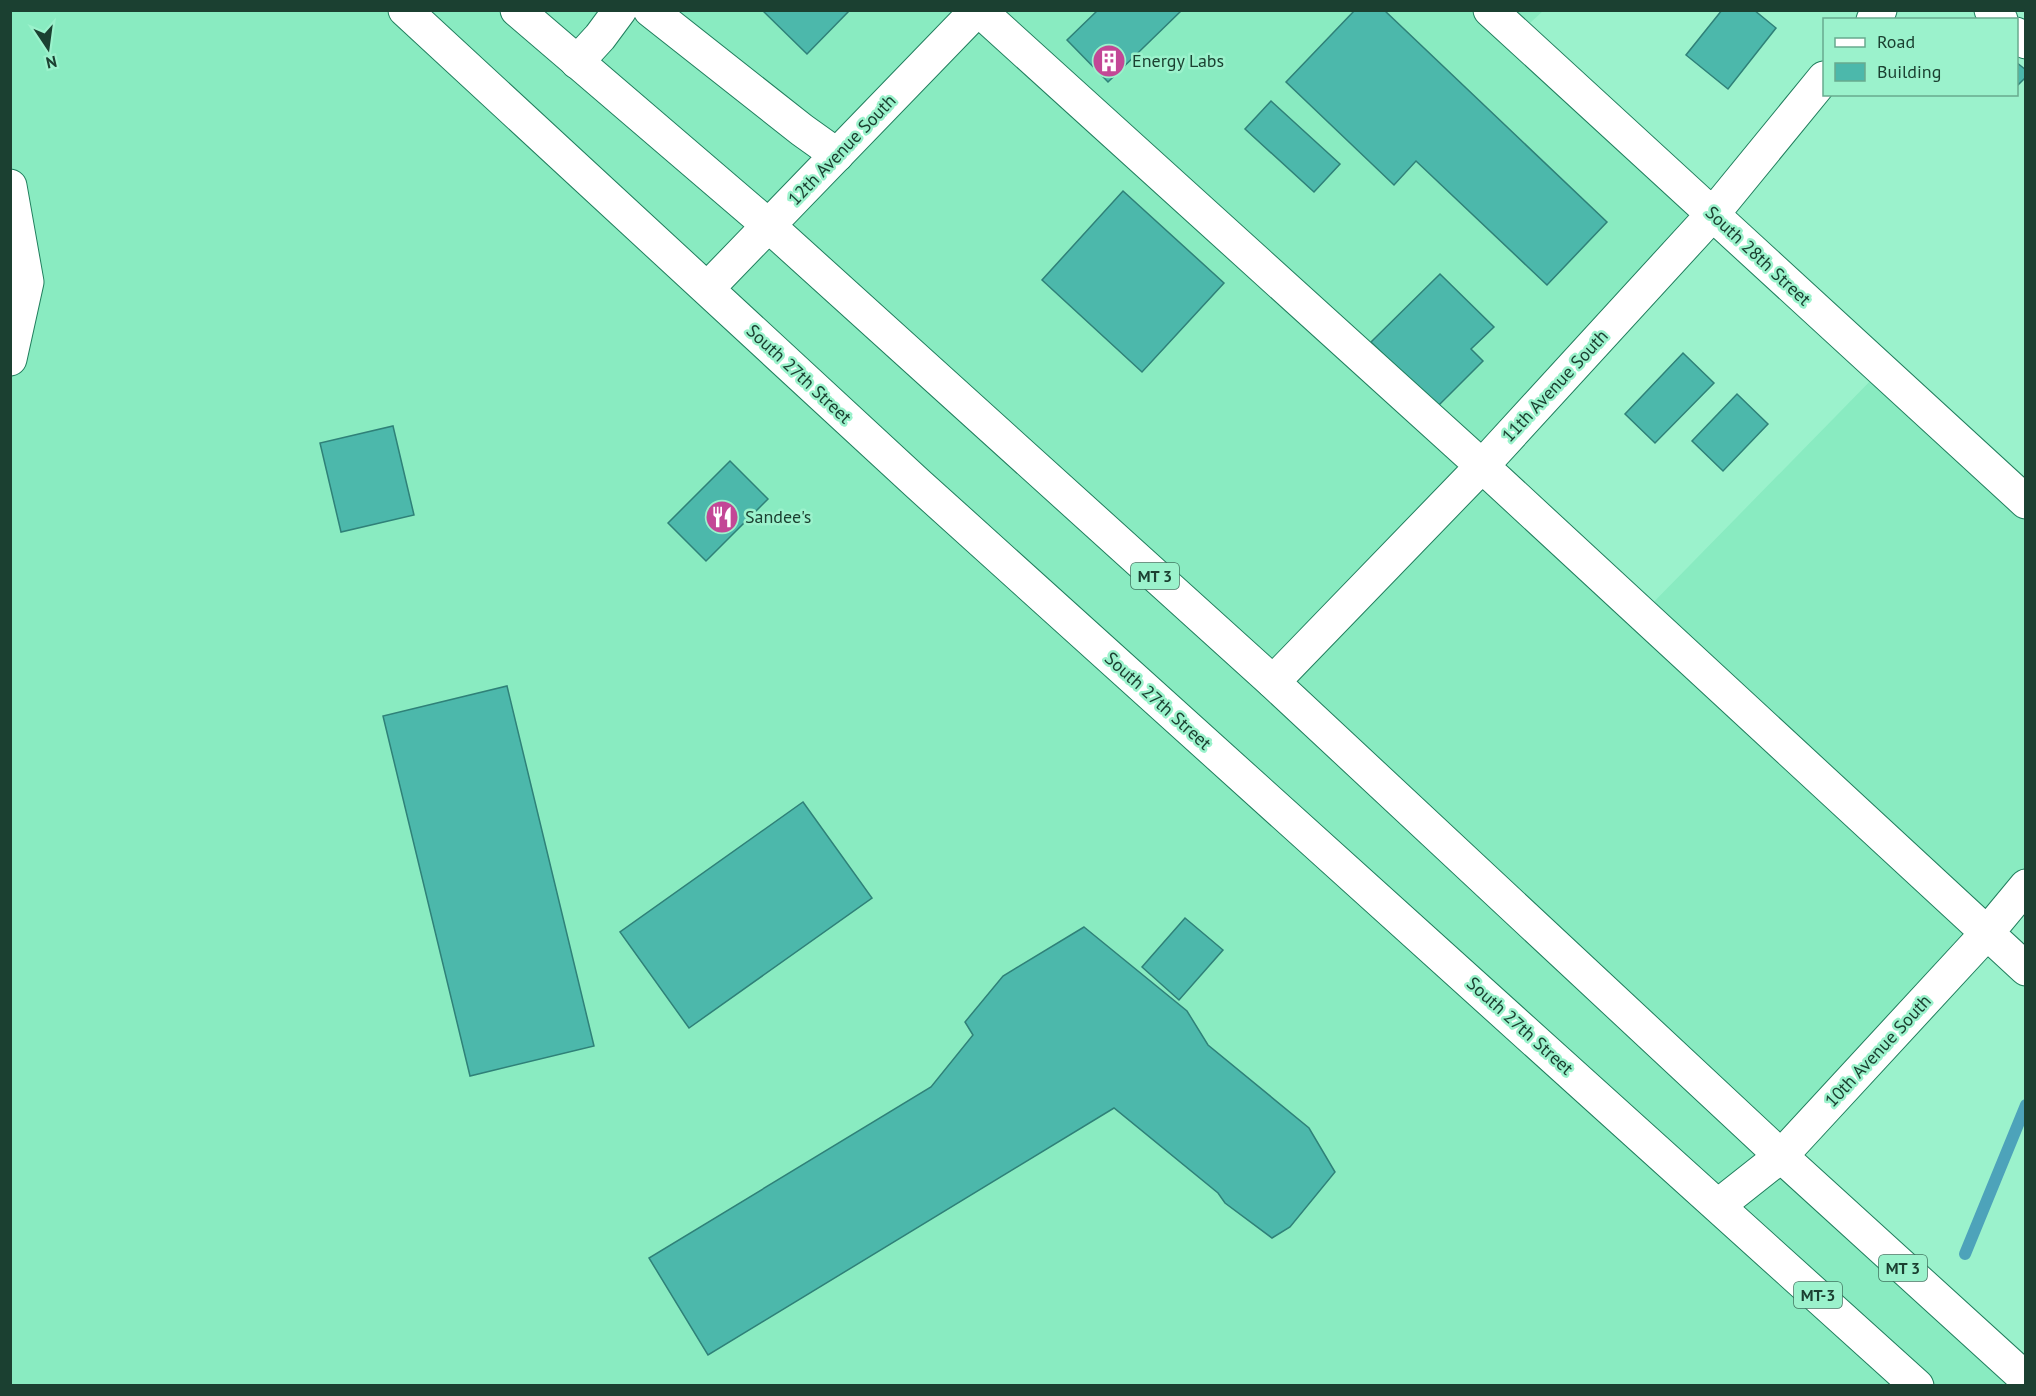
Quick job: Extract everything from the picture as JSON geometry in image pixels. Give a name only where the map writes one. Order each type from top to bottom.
[{"type":"main road","name":"South 27th Street","points":[[405,10],[917,483],[1917,1386]]},
{"type":"main road","name":"MT 3","points":[[517,10],[769,226],[1273,682],[1781,1156],[2025,1379]]},
{"type":"main road","points":[[577,62],[620,10]]},
{"type":"main road","points":[[650,10],[837,155]]},
{"type":"main road","name":"12th Avenue South","points":[[707,290],[978,10]]},
{"type":"main road","points":[[978,10],[1482,466],[2025,969]]},
{"type":"main road","name":"South 28th Street","points":[[1490,10],[2025,502]]},
{"type":"main road","name":"11th Avenue South","points":[[1273,682],[1482,466],[1712,215],[1823,79]]},
{"type":"main road","points":[[10,186],[27,282],[10,359]]},
{"type":"main road","name":"10th Avenue South","points":[[1719,1206],[1781,1156],[1987,933],[2025,886]]},
{"type":"shaded area","points":[[10,11],[1543,11],[1517,35],[1712,215],[1483,465],[1642,614],[1881,370],[2025,502],[2025,875],[1781,1156],[2025,1385],[11,1385]]},
{"type":"building","points":[[762,10],[850,10],[807,54]]},
{"type":"building","name":"Energy Labs","points":[[1098,10],[1182,10],[1108,82],[1067,40]]},
{"type":"building","points":[[1355,10],[1384,10],[1607,222],[1547,285],[1416,161],[1394,185],[1286,82]]},
{"type":"building","points":[[1722,10],[1754,10],[1776,28],[1728,89],[1686,55]]},
{"type":"building","points":[[2018,64],[2026,70],[2026,77],[2018,85]]},
{"type":"building","points":[[1271,101],[1340,164],[1314,192],[1245,129]]},
{"type":"building","points":[[1123,191],[1224,283],[1142,372],[1042,280]]},
{"type":"building","points":[[1440,274],[1494,327],[1471,349],[1483,361],[1436,408],[1371,342]]},
{"type":"building","points":[[1683,353],[1714,383],[1655,443],[1625,414]]},
{"type":"building","points":[[1737,394],[1768,424],[1723,471],[1692,441]]},
{"type":"building","points":[[393,426],[414,515],[341,532],[320,443]]},
{"type":"building","points":[[730,461],[768,499],[706,561],[668,523]]},
{"type":"building","points":[[507,686],[594,1046],[470,1076],[383,716]]},
{"type":"building","points":[[803,802],[872,898],[689,1028],[620,932]]},
{"type":"building","points":[[1185,918],[1223,950],[1179,1000],[1142,967]]},
{"type":"building","points":[[1084,927],[1187,1011],[1208,1045],[1309,1128],[1335,1172],[1290,1227],[1272,1238],[1225,1203],[1218,1193],[1114,1108],[708,1355],[649,1258],[931,1087],[973,1035],[965,1022],[1003,976]]},
{"type":"waterway","points":[[1965,1254],[2026,1105]]},
{"type":"place","name":"Energy Labs","points":[[1109,61]]},
{"type":"place","name":"Sandee's","points":[[722,517]]}]
